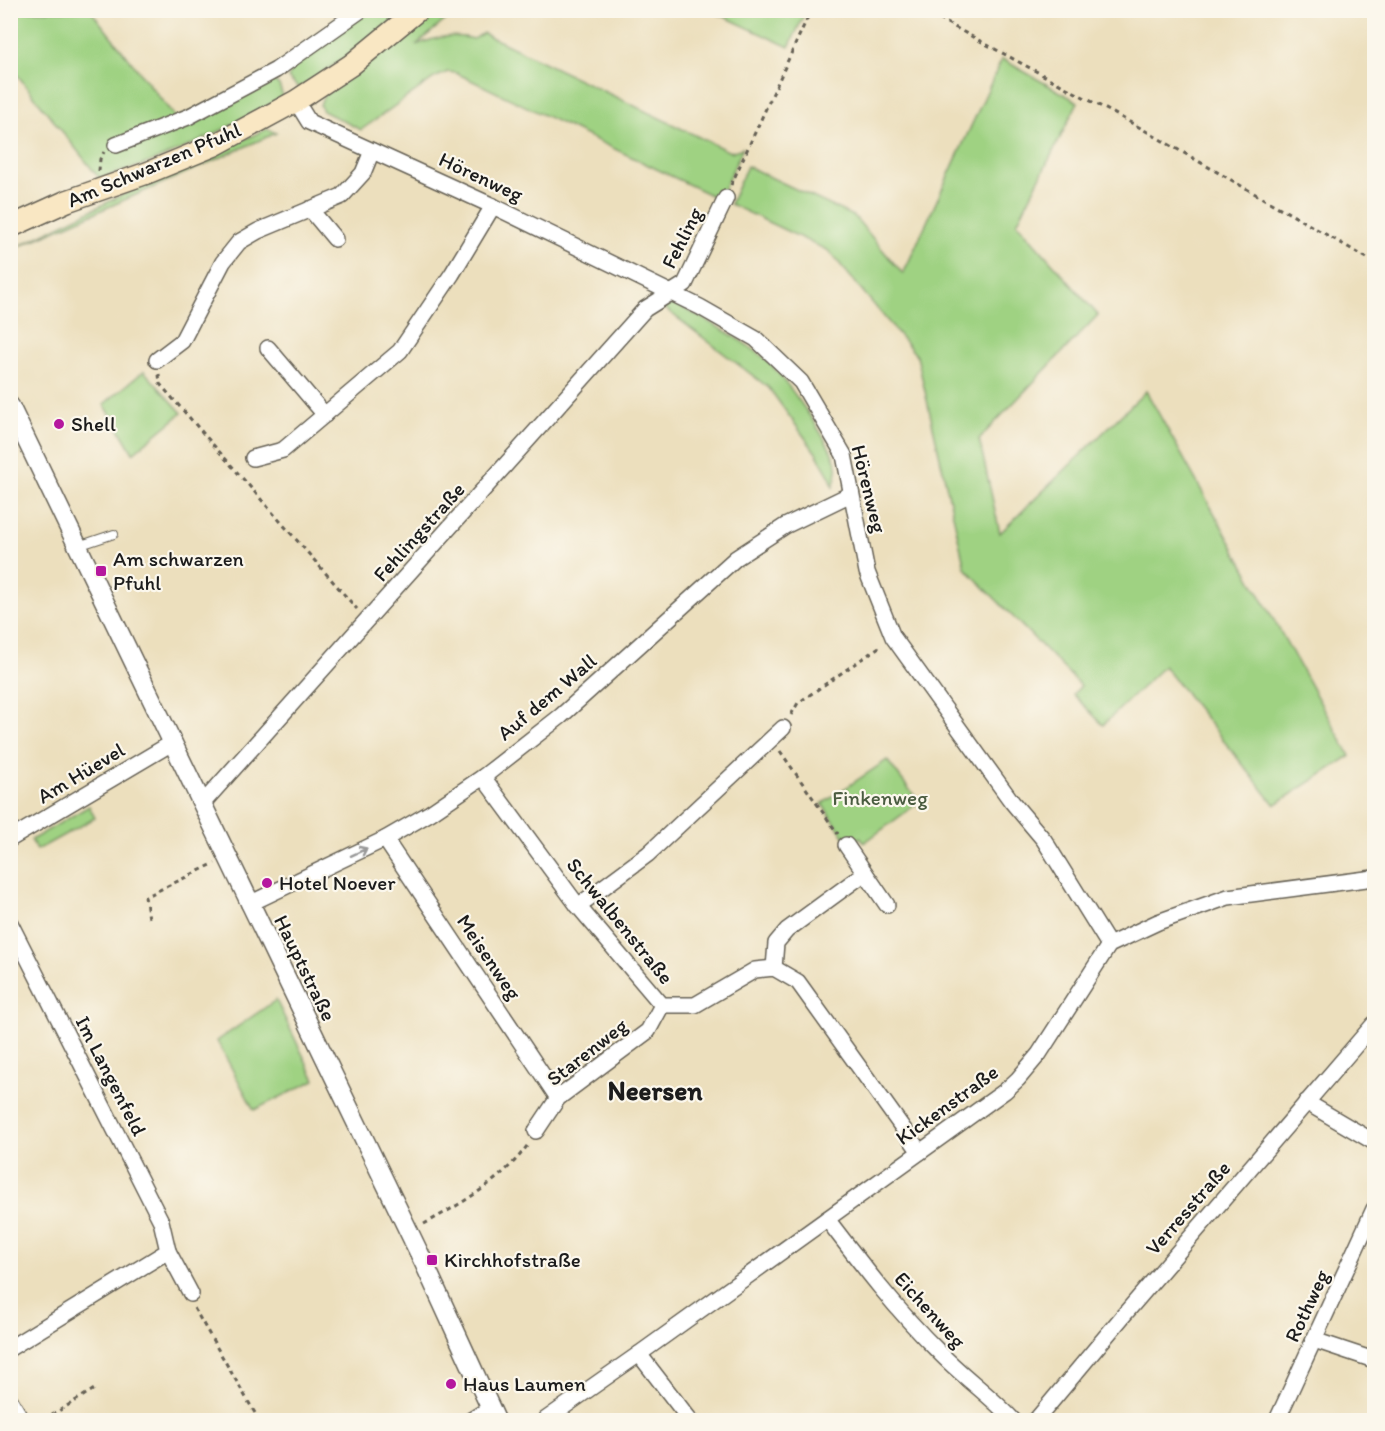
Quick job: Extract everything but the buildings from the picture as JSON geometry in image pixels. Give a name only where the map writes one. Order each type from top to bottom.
[{"type":"main road","name":"Am Schwarzen Pfuhl","points":[[10,227],[67,201],[147,173],[214,145],[296,101],[370,52],[418,10]]},
{"type":"street","points":[[116,146],[188,117],[276,70],[361,10]]},
{"type":"street","name":"Hörenweg","points":[[296,101],[309,122],[493,206],[671,293],[756,339],[801,382],[844,455],[867,572],[893,637],[1012,802],[1044,840],[1109,945]]},
{"type":"street","points":[[157,360],[182,341],[223,262],[238,242],[258,231],[342,196],[363,172],[372,151]]},
{"type":"street","name":"Fehling","points":[[671,293],[685,284],[726,198]]},
{"type":"street","points":[[253,458],[284,450],[400,351],[452,274],[493,206]]},
{"type":"street","points":[[310,209],[335,239]]},
{"type":"street","name":"Fehlingstraße","points":[[202,804],[368,622],[645,309],[671,293]]},
{"type":"street","points":[[268,348],[325,415]]},
{"type":"street","name":"Hauptstraße","points":[[10,406],[409,1232],[493,1414]]},
{"type":"street","name":"Auf dem Wall","points":[[249,904],[385,839],[430,813],[483,777],[561,716],[736,558],[785,526],[851,495]]},
{"type":"street","points":[[578,906],[648,854],[783,728]]},
{"type":"street","name":"Am Hüevel","points":[[10,839],[172,743]]},
{"type":"street","name":"Schwalbenstraße","points":[[483,777],[578,906],[662,1005],[695,1005],[755,970],[774,968]]},
{"type":"street","name":"Meisenweg","points":[[385,839],[558,1098]]},
{"type":"street","points":[[846,845],[887,905]]},
{"type":"street","points":[[865,873],[787,930],[776,943],[774,968],[798,982],[920,1152]]},
{"type":"street","points":[[1109,945],[1165,919],[1228,897],[1374,878]]},
{"type":"street","name":"Im Langenfeld","points":[[10,923],[161,1221],[168,1251],[191,1294]]},
{"type":"street","name":"Kickenstraße","points":[[545,1420],[990,1103],[1018,1079],[1050,1038],[1109,945]]},
{"type":"street","name":"Starenweg","points":[[536,1131],[558,1098],[648,1030],[662,1005]]},
{"type":"street","name":"Verresstraße","points":[[1036,1420],[1374,1024]]},
{"type":"street","points":[[1306,1102],[1374,1142]]},
{"type":"street","name":"Rothweg","points":[[1277,1420],[1374,1209]]},
{"type":"street","name":"Eichenweg","points":[[827,1219],[884,1292],[923,1336],[1013,1420]]},
{"type":"street","points":[[10,1348],[168,1251]]},
{"type":"street","points":[[1314,1340],[1374,1360]]},
{"type":"street","points":[[639,1354],[690,1420]]},
{"type":"street","points":[[10,1400],[22,1420]]},
{"type":"street","points":[[471,1420],[493,1414]]},
{"type":"lane","points":[[78,546],[114,534]]},
{"type":"path","points":[[726,198],[811,10]]},
{"type":"path","points":[[923,10],[1137,126],[1374,262]]},
{"type":"path","points":[[98,176],[102,154],[116,146]]},
{"type":"path","points":[[157,360],[160,384],[368,622]]},
{"type":"path","points":[[783,728],[798,703],[893,637]]},
{"type":"path","points":[[772,739],[846,845]]},
{"type":"path","points":[[149,918],[145,897],[227,857]]},
{"type":"path","points":[[409,1232],[459,1203],[501,1173],[520,1157],[536,1131]]},
{"type":"path","points":[[191,1294],[189,1299],[259,1420]]},
{"type":"path","points":[[44,1420],[96,1388]]},
{"type":"green space","points":[[11,11],[91,11],[176,118],[271,78],[279,85],[283,97],[194,144],[147,163],[99,178],[11,67]]},
{"type":"green space","points":[[368,11],[405,11],[349,55],[299,88],[288,78],[294,65]]},
{"type":"green space","points":[[437,11],[456,11],[416,45],[445,37],[459,36],[474,39],[483,33],[730,152],[743,148],[719,199],[456,73],[448,72],[434,78],[361,130],[323,111],[320,105],[324,95]]},
{"type":"green space","points":[[712,11],[806,11],[789,47]]},
{"type":"green space","points":[[1002,59],[1078,102],[1017,223],[1098,315],[979,439],[1000,533],[1146,391],[1350,756],[1275,805],[1164,666],[1103,725],[1073,694],[1081,686],[965,568],[917,356],[829,251],[730,204],[747,166],[855,217],[903,274]]},
{"type":"green space","points":[[267,129],[276,133],[11,250],[118,197]]},
{"type":"green space","points":[[670,304],[679,306],[722,329],[770,364],[804,408],[833,455],[837,468],[833,488],[831,479],[816,453],[769,388],[663,307]]},
{"type":"green space","points":[[144,371],[182,413],[133,453],[104,404]]},
{"type":"green space","name":"Finkenweg","points":[[887,760],[919,802],[864,843],[860,837],[856,840],[846,839],[822,804]]},
{"type":"green space","points":[[89,806],[95,818],[37,850],[31,840]]},
{"type":"green space","points":[[276,1000],[315,1080],[254,1110],[217,1041]]},
{"type":"place","name":"Shell","points":[[59,424]]},
{"type":"place","name":"Am schwarzen Pfuhl","points":[[101,571]]},
{"type":"place","name":"Hotel Noever","points":[[267,883]]},
{"type":"place","name":"Kirchhofstraße","points":[[432,1260]]},
{"type":"place","name":"Haus Laumen","points":[[451,1384]]},
{"type":"district","name":"Neersen","points":[[655,1091]]}]
